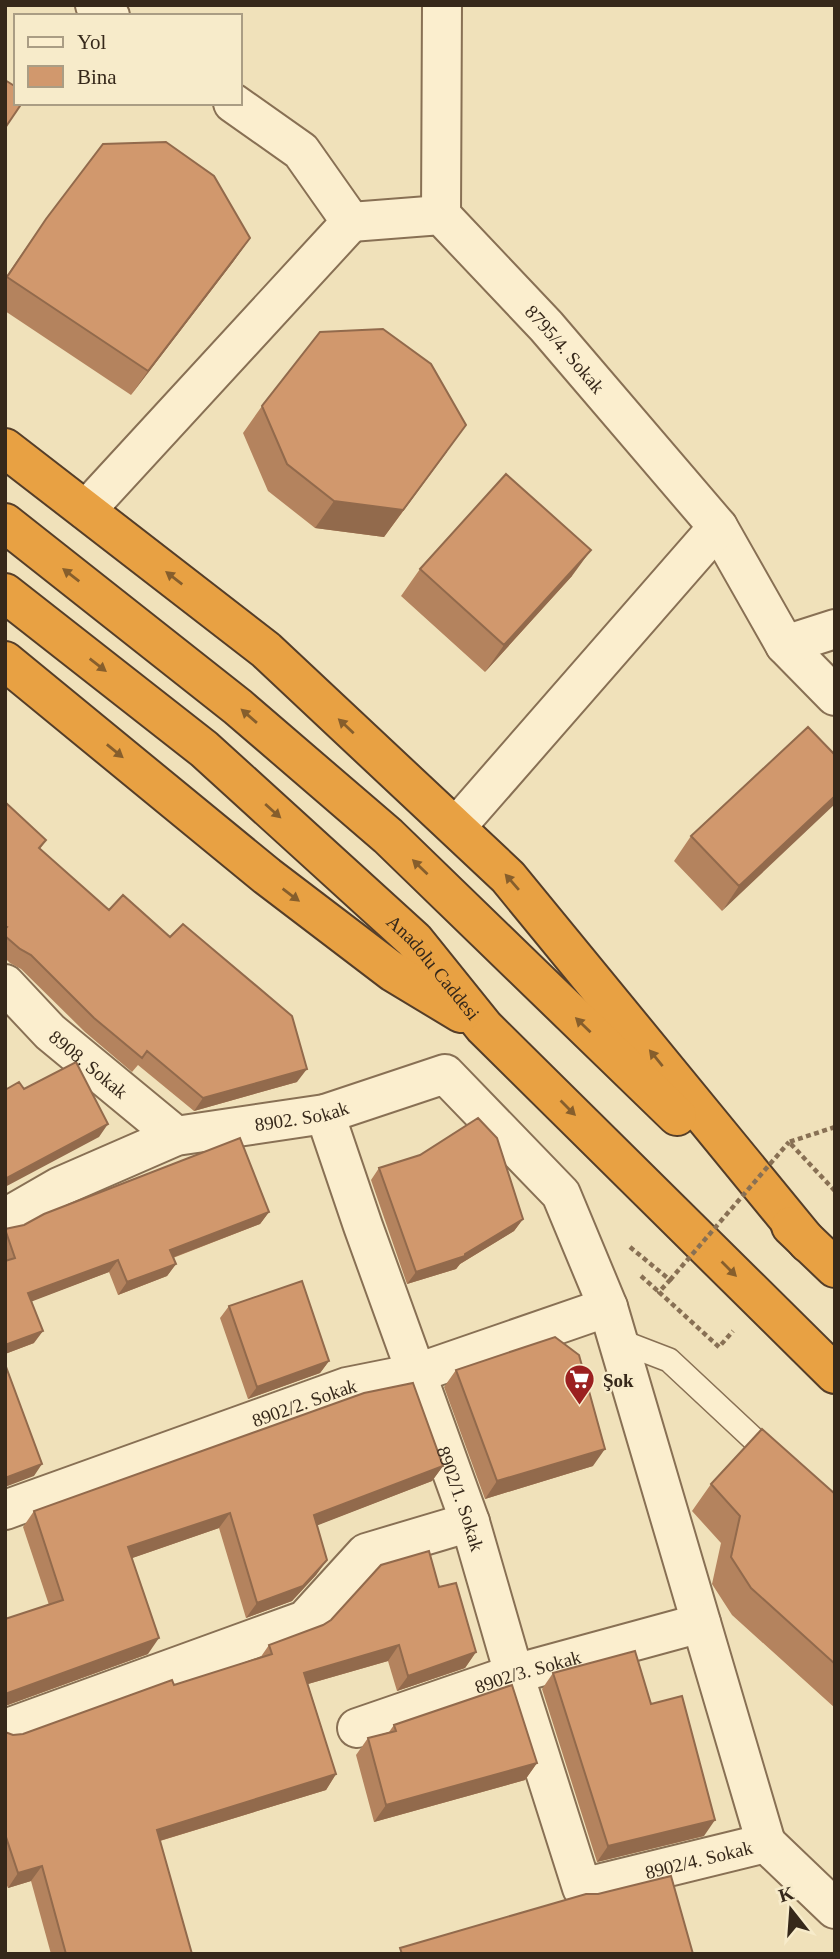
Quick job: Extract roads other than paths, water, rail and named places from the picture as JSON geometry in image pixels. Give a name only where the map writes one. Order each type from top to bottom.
[{"type":"highway","points":[[5,448],[266,650],[508,877],[821,1256]]},
{"type":"highway","points":[[5,523],[238,707],[388,836],[821,1256]]},
{"type":"highway","name":"Anadolu Caddesi","points":[[5,593],[204,748],[414,940],[484,1027],[835,1374]]},
{"type":"highway","points":[[5,661],[288,892],[393,972],[484,1027]]},
{"type":"street","points":[[86,510],[351,222],[441,215],[442,5]]},
{"type":"street","points":[[236,105],[301,151],[351,222]]},
{"type":"street","name":"8795/4. Sokak","points":[[441,215],[546,326],[718,527],[785,645],[835,696]]},
{"type":"street","points":[[456,827],[718,527]]},
{"type":"street","points":[[785,645],[835,629]]},
{"type":"street","name":"8908. Sokak","points":[[5,984],[50,1032],[176,1136]]},
{"type":"street","name":"8902. Sokak","points":[[5,1218],[59,1188],[176,1136],[325,1114],[445,1074],[561,1194],[612,1324]]},
{"type":"street","name":"8902/1. Sokak","points":[[325,1114],[470,1522],[514,1674],[582,1888]]},
{"type":"street","points":[[612,1324],[766,1843]]},
{"type":"street","name":"8902/2. Sokak","points":[[5,1510],[347,1387],[416,1373],[612,1324]]},
{"type":"street","points":[[5,1729],[305,1620],[366,1553],[470,1522]]},
{"type":"street","name":"8902/3. Sokak","points":[[357,1728],[514,1674],[701,1623]]},
{"type":"street","name":"8902/4. Sokak","points":[[582,1888],[766,1843],[835,1909]]},
{"type":"lane","points":[[612,1324],[669,1360],[795,1478]]},
{"type":"place","name":"Şok","points":[[580,1407]]}]
